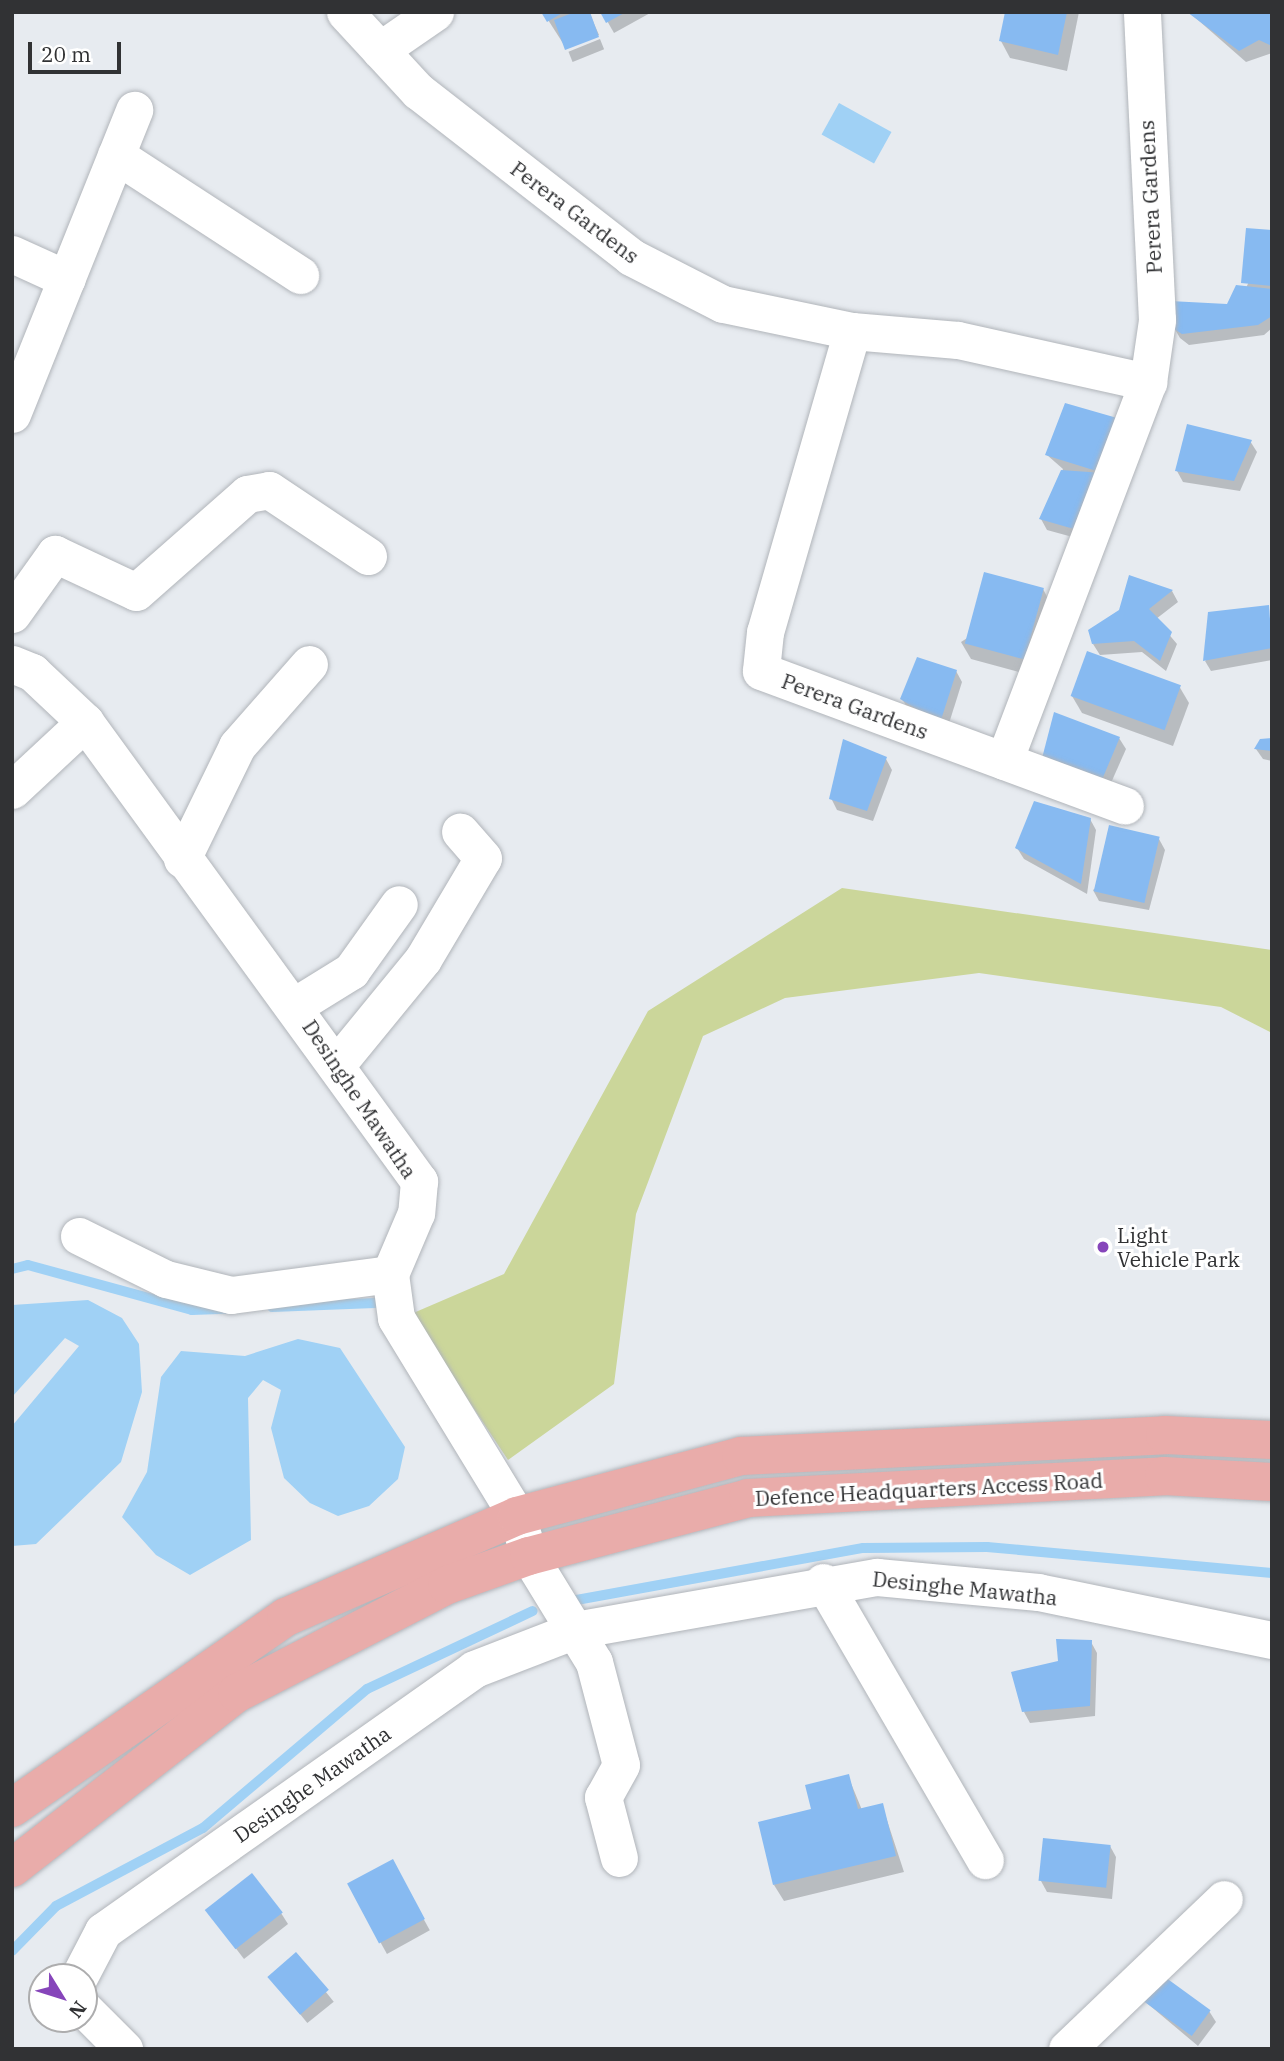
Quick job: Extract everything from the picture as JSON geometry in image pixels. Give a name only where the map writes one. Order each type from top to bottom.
[{"type":"main road","name":"Defence Headquarters Access Road","points":[[12,1808],[286,1617],[517,1516],[741,1457],[1165,1435],[1272,1440]]},
{"type":"main road","name":"Defence Headquarters Access Road","points":[[12,1868],[237,1693],[447,1585],[529,1556],[748,1498],[1164,1476],[1272,1482]]},
{"type":"street","name":"Perera Gardens","points":[[345,12],[418,91],[631,257],[723,304],[852,331],[958,340],[1148,382]]},
{"type":"street","points":[[380,50],[435,12]]},
{"type":"street","name":"Perera Gardens","points":[[1004,761],[1148,382],[1157,320],[1142,12]]},
{"type":"street","points":[[12,414],[134,110]]},
{"type":"street","points":[[116,155],[300,275]]},
{"type":"street","points":[[12,254],[66,279]]},
{"type":"street","name":"Perera Gardens","points":[[852,331],[765,632],[761,671],[1125,806]]},
{"type":"street","points":[[12,614],[55,554],[136,592],[247,494],[269,490],[368,556]]},
{"type":"street","name":"Desinghe Mawatha","points":[[12,664],[32,671],[85,722],[181,859],[296,1005],[419,1181],[416,1213],[390,1274]]},
{"type":"street","points":[[181,859],[237,746],[309,664]]},
{"type":"street","points":[[12,790],[85,722]]},
{"type":"street","points":[[338,1063],[423,959],[483,858],[460,832]]},
{"type":"street","points":[[296,1005],[351,971],[400,904]]},
{"type":"street","points":[[79,1236],[166,1279],[231,1294],[390,1274],[396,1318],[517,1516],[529,1556],[593,1662],[621,1765],[603,1797],[619,1858]]},
{"type":"street","name":"Desinghe Mawatha","points":[[86,1963],[103,1931],[474,1669],[575,1630],[823,1582],[877,1577],[1038,1592],[1272,1640]]},
{"type":"street","points":[[823,1582],[985,1860]]},
{"type":"street","points":[[1067,2049],[1224,1899]]},
{"type":"street","points":[[98,2024],[124,2049]]},
{"type":"green space","points":[[842,888],[1272,950],[1272,1033],[1221,1007],[979,973],[785,998],[703,1036],[636,1214],[614,1384],[508,1460],[411,1314],[504,1274],[648,1011]]},
{"type":"water","points":[[839,103],[891,132],[874,164],[822,134]]},
{"type":"water","points":[[88,1300],[122,1318],[139,1344],[142,1392],[121,1462],[36,1544],[12,1546],[12,1426],[79,1346],[65,1338],[12,1397],[12,1305]]},
{"type":"water","points":[[298,1339],[340,1348],[405,1447],[398,1479],[369,1506],[338,1516],[310,1503],[284,1478],[271,1428],[281,1390],[263,1380],[248,1398],[251,1540],[190,1575],[156,1555],[122,1517],[147,1472],[161,1377],[181,1351],[245,1356]]},
{"type":"building","points":[[541,12],[564,12],[547,22]]},
{"type":"building","points":[[575,12],[590,12],[599,37],[565,50],[554,20]]},
{"type":"building","points":[[600,12],[626,12],[606,23]]},
{"type":"building","points":[[1005,12],[1067,12],[1058,55],[999,41]]},
{"type":"building","points":[[1187,12],[1272,12],[1272,46],[1259,40],[1239,51]]},
{"type":"building","points":[[1246,228],[1272,230],[1272,286],[1241,283]]},
{"type":"building","points":[[1236,285],[1272,289],[1272,316],[1258,325],[1182,334],[1171,327],[1170,301],[1227,304]]},
{"type":"building","points":[[1065,403],[1124,420],[1103,473],[1045,455]]},
{"type":"building","points":[[1187,424],[1252,440],[1234,481],[1175,471]]},
{"type":"building","points":[[1061,470],[1103,473],[1081,531],[1039,519]]},
{"type":"building","points":[[984,572],[1044,588],[1025,660],[965,643]]},
{"type":"building","points":[[1129,575],[1173,590],[1149,609],[1172,632],[1160,661],[1134,641],[1092,644],[1088,630],[1119,610]]},
{"type":"building","points":[[1269,605],[1272,648],[1203,661],[1208,612]]},
{"type":"building","points":[[1087,651],[1181,685],[1165,730],[1071,696]]},
{"type":"building","points":[[917,657],[957,670],[940,723],[900,699]]},
{"type":"building","points":[[1054,712],[1120,737],[1101,782],[1041,762]]},
{"type":"building","points":[[1272,738],[1272,751],[1254,749],[1260,739]]},
{"type":"building","points":[[843,739],[887,757],[867,811],[829,799]]},
{"type":"building","points":[[1034,801],[1091,818],[1081,884],[1015,848]]},
{"type":"building","points":[[1109,825],[1160,837],[1144,903],[1094,891]]},
{"type":"building","points":[[1056,1639],[1092,1640],[1090,1706],[1022,1712],[1011,1672],[1058,1661]]},
{"type":"building","points":[[849,1774],[858,1809],[883,1803],[896,1856],[773,1885],[758,1822],[811,1809],[805,1785]]},
{"type":"building","points":[[1043,1838],[1111,1845],[1106,1888],[1039,1881]]},
{"type":"building","points":[[393,1859],[425,1919],[379,1943],[347,1883]]},
{"type":"building","points":[[252,1873],[283,1912],[236,1949],[205,1910]]},
{"type":"building","points":[[296,1952],[329,1990],[300,2015],[267,1977]]},
{"type":"building","points":[[1158,1972],[1211,2010],[1192,2036],[1139,1998]]},
{"type":"waterway","points":[[12,1269],[28,1265],[192,1310],[226,1309]]},
{"type":"waterway","points":[[272,1307],[375,1303]]},
{"type":"waterway","points":[[571,1601],[863,1548],[987,1547],[1272,1573]]},
{"type":"waterway","points":[[12,1951],[56,1906],[203,1828],[367,1689],[533,1611]]},
{"type":"place","name":"Light Vehicle Park","points":[[1103,1247]]}]
